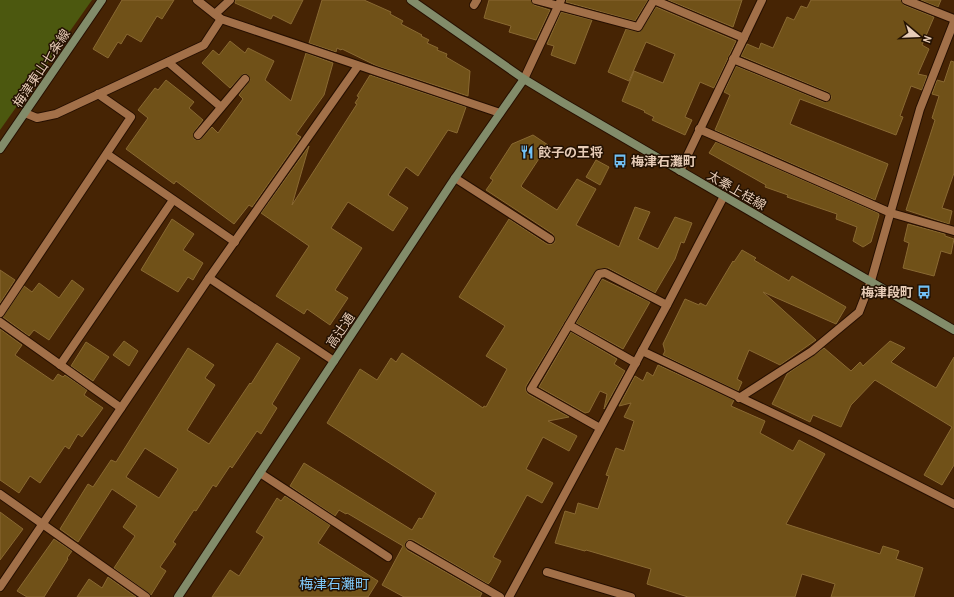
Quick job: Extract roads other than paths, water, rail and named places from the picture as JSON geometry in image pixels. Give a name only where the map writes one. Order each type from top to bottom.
[{"type":"main road","name":"梅津東山七条線","points":[[0,149],[102,0]]},
{"type":"main road","name":"太秦上桂線","points":[[411,0],[524,79],[954,330]]},
{"type":"main road","name":"高辻通","points":[[178,597],[455,178],[524,79]]},
{"type":"street","points":[[197,0],[221,19],[500,113]]},
{"type":"street","points":[[214,14],[230,0]]},
{"type":"street","points":[[536,0],[560,3],[638,27],[654,0],[744,38]]},
{"type":"street","points":[[680,171],[699,128],[762,0]]},
{"type":"street","points":[[906,0],[954,19]]},
{"type":"street","points":[[524,79],[560,3]]},
{"type":"street","points":[[25,113],[37,118],[56,114],[204,45],[221,19]]},
{"type":"street","points":[[739,398],[812,351],[859,312],[871,281],[920,109],[954,22]]},
{"type":"street","points":[[733,59],[826,97]]},
{"type":"street","points":[[168,62],[221,108]]},
{"type":"street","points":[[0,587],[209,278],[358,66]]},
{"type":"street","points":[[198,134],[245,79]]},
{"type":"street","points":[[0,313],[131,117],[98,94]]},
{"type":"street","points":[[699,128],[891,213],[954,231]]},
{"type":"street","points":[[107,154],[235,242]]},
{"type":"street","points":[[455,178],[550,239]]},
{"type":"street","points":[[510,597],[724,196]]},
{"type":"street","points":[[60,365],[173,200]]},
{"type":"street","points":[[600,428],[531,389],[599,274],[605,273],[667,305]]},
{"type":"street","points":[[209,278],[334,361]]},
{"type":"street","points":[[0,322],[121,408]]},
{"type":"street","points":[[569,325],[636,363]]},
{"type":"street","points":[[642,351],[817,434],[954,504]]},
{"type":"street","points":[[260,473],[388,557]]},
{"type":"street","points":[[0,494],[146,597]]},
{"type":"street","points":[[410,545],[500,597]]},
{"type":"street","points":[[547,572],[631,597]]},
{"type":"place","name":"餃子の王将","points":[[527,152]]},
{"type":"place","name":"梅津石灘町","points":[[620,161]]},
{"type":"place","name":"梅津段町","points":[[924,292]]},
{"type":"district","name":"梅津石灘町","points":[[334,584]]}]
